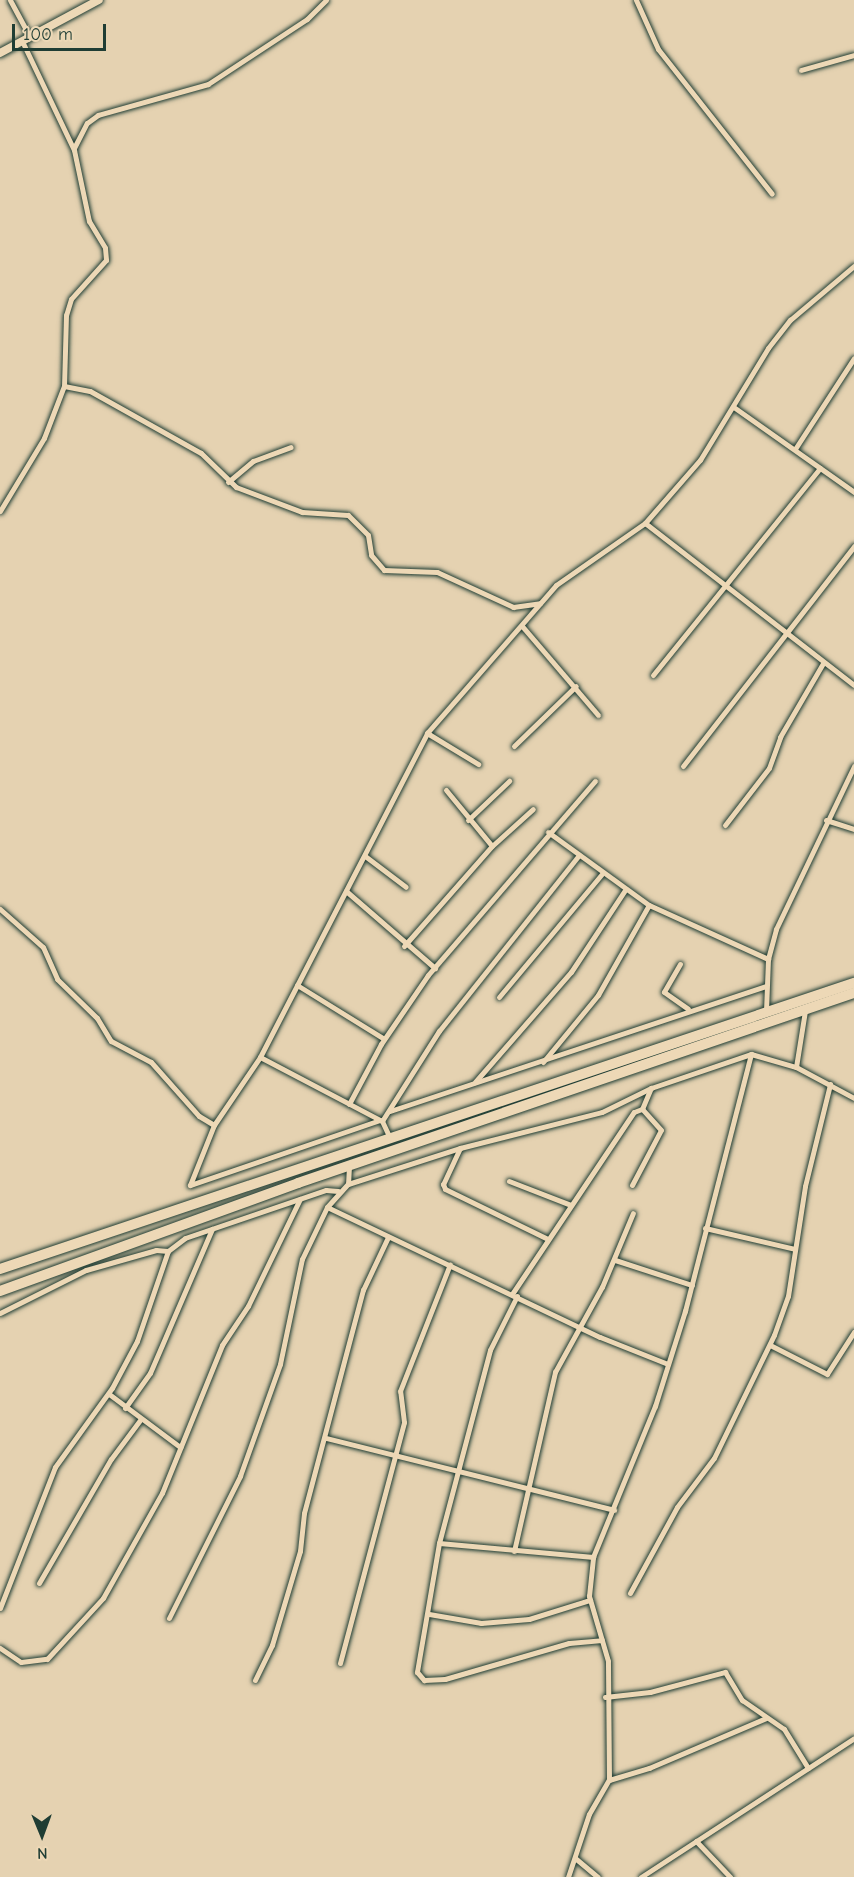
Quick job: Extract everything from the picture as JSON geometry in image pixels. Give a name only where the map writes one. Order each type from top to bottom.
[{"type":"highway","points":[[0,1269],[854,983]]},
{"type":"highway","points":[[0,1291],[349,1166],[854,993]]},
{"type":"main road","points":[[0,53],[99,0]]},
{"type":"street","points":[[0,512],[44,438],[64,386],[66,315],[71,299],[106,260],[105,248],[89,221],[74,150],[10,0]]},
{"type":"street","points":[[74,150],[87,123],[98,115],[208,84],[308,19],[326,0]]},
{"type":"street","points":[[636,0],[658,49],[772,194]]},
{"type":"street","points":[[801,70],[854,55]]},
{"type":"street","points":[[579,855],[439,1031],[390,1111],[381,1120],[190,1185],[214,1125],[260,1058],[427,733],[556,585],[645,523],[700,460],[735,408],[768,348],[790,320],[854,266]]},
{"type":"street","points":[[795,449],[854,358]]},
{"type":"street","points":[[64,386],[90,391],[201,453],[228,482],[302,512],[348,515],[368,535],[371,555],[384,570],[437,572],[486,591],[513,608],[540,603]]},
{"type":"street","points":[[735,408],[852,491],[854,482]]},
{"type":"street","points":[[228,482],[253,461],[291,447]]},
{"type":"street","points":[[653,675],[820,468]]},
{"type":"street","points":[[645,523],[854,685]]},
{"type":"street","points":[[683,766],[788,635],[854,546]]},
{"type":"street","points":[[522,626],[576,686],[598,715]]},
{"type":"street","points":[[725,825],[770,768],[780,737],[823,663]]},
{"type":"street","points":[[514,746],[576,686]]},
{"type":"street","points":[[427,733],[478,764]]},
{"type":"street","points":[[766,1011],[765,987],[768,959],[776,929],[790,907],[826,819],[854,766]]},
{"type":"street","points":[[468,820],[509,781]]},
{"type":"street","points":[[349,1104],[384,1039],[435,968],[548,832],[595,781]]},
{"type":"street","points":[[446,790],[458,800],[468,820],[492,846]]},
{"type":"street","points":[[404,946],[492,846],[533,808]]},
{"type":"street","points":[[826,819],[854,829]]},
{"type":"street","points":[[548,832],[602,874],[649,905],[768,959]]},
{"type":"street","points":[[365,856],[406,887]]},
{"type":"street","points":[[499,997],[602,874]]},
{"type":"street","points":[[474,1084],[571,972],[625,890]]},
{"type":"street","points":[[346,891],[404,946],[435,968]]},
{"type":"street","points":[[542,1063],[597,995],[649,905]]},
{"type":"street","points":[[0,909],[43,947],[57,979],[97,1018],[111,1041],[151,1062],[199,1116],[214,1125]]},
{"type":"street","points":[[681,964],[664,992],[688,1009]]},
{"type":"street","points":[[297,985],[384,1039]]},
{"type":"street","points":[[390,1111],[542,1063],[688,1009],[765,987]]},
{"type":"street","points":[[796,1067],[805,1011]]},
{"type":"street","points":[[568,1877],[589,1814],[609,1780],[605,1697],[608,1661],[590,1600],[593,1557],[614,1510],[668,1364],[692,1285],[751,1054]]},
{"type":"street","points":[[169,1618],[240,1476],[280,1364],[302,1259],[327,1207],[338,1191],[348,1184],[460,1148],[602,1112],[651,1088],[751,1054],[796,1067],[854,1098]]},
{"type":"street","points":[[260,1058],[381,1120],[390,1138]]},
{"type":"street","points":[[630,1593],[676,1507],[714,1458],[770,1345],[788,1296],[795,1249],[830,1084]]},
{"type":"street","points":[[602,1640],[570,1643],[471,1673],[424,1680],[417,1672],[429,1614],[439,1543],[490,1350],[515,1295],[546,1238],[634,1112],[642,1109],[651,1088]]},
{"type":"street","points":[[632,1185],[661,1130],[642,1109]]},
{"type":"street","points":[[460,1148],[443,1184],[445,1189],[546,1238]]},
{"type":"street","points":[[348,1184],[349,1166]]},
{"type":"street","points":[[509,1181],[571,1205]]},
{"type":"street","points":[[0,1608],[8,1593],[55,1467],[109,1394],[137,1341],[168,1251],[185,1238],[300,1199],[338,1191]]},
{"type":"street","points":[[0,1648],[21,1662],[34,1663],[47,1659],[67,1642],[103,1598],[162,1493],[222,1345],[248,1306],[300,1199]]},
{"type":"street","points":[[327,1207],[578,1326],[668,1364]]},
{"type":"street","points":[[514,1551],[555,1372],[615,1260],[633,1213]]},
{"type":"street","points":[[705,1228],[795,1249]]},
{"type":"street","points":[[125,1408],[150,1373],[212,1229]]},
{"type":"street","points":[[255,1680],[272,1645],[300,1551],[304,1513],[326,1438],[363,1290],[388,1237]]},
{"type":"street","points":[[0,1313],[86,1270],[156,1250],[168,1251]]},
{"type":"street","points":[[615,1260],[692,1285]]},
{"type":"street","points":[[340,1663],[404,1422],[400,1391],[450,1264]]},
{"type":"street","points":[[770,1345],[827,1374],[854,1332]]},
{"type":"street","points":[[109,1394],[140,1420],[180,1447]]},
{"type":"street","points":[[39,1583],[111,1459],[140,1420]]},
{"type":"street","points":[[326,1438],[395,1452],[614,1510]]},
{"type":"street","points":[[439,1543],[593,1557]]},
{"type":"street","points":[[0,1588],[8,1593]]},
{"type":"street","points":[[429,1614],[481,1623],[529,1620],[590,1600]]},
{"type":"street","points":[[605,1697],[650,1692],[722,1671],[742,1700],[784,1729],[808,1768]]},
{"type":"street","points":[[609,1780],[659,1764],[766,1718]]},
{"type":"street","points":[[641,1877],[854,1738]]},
{"type":"street","points":[[696,1841],[730,1877]]},
{"type":"street","points":[[574,1858],[598,1877]]}]
